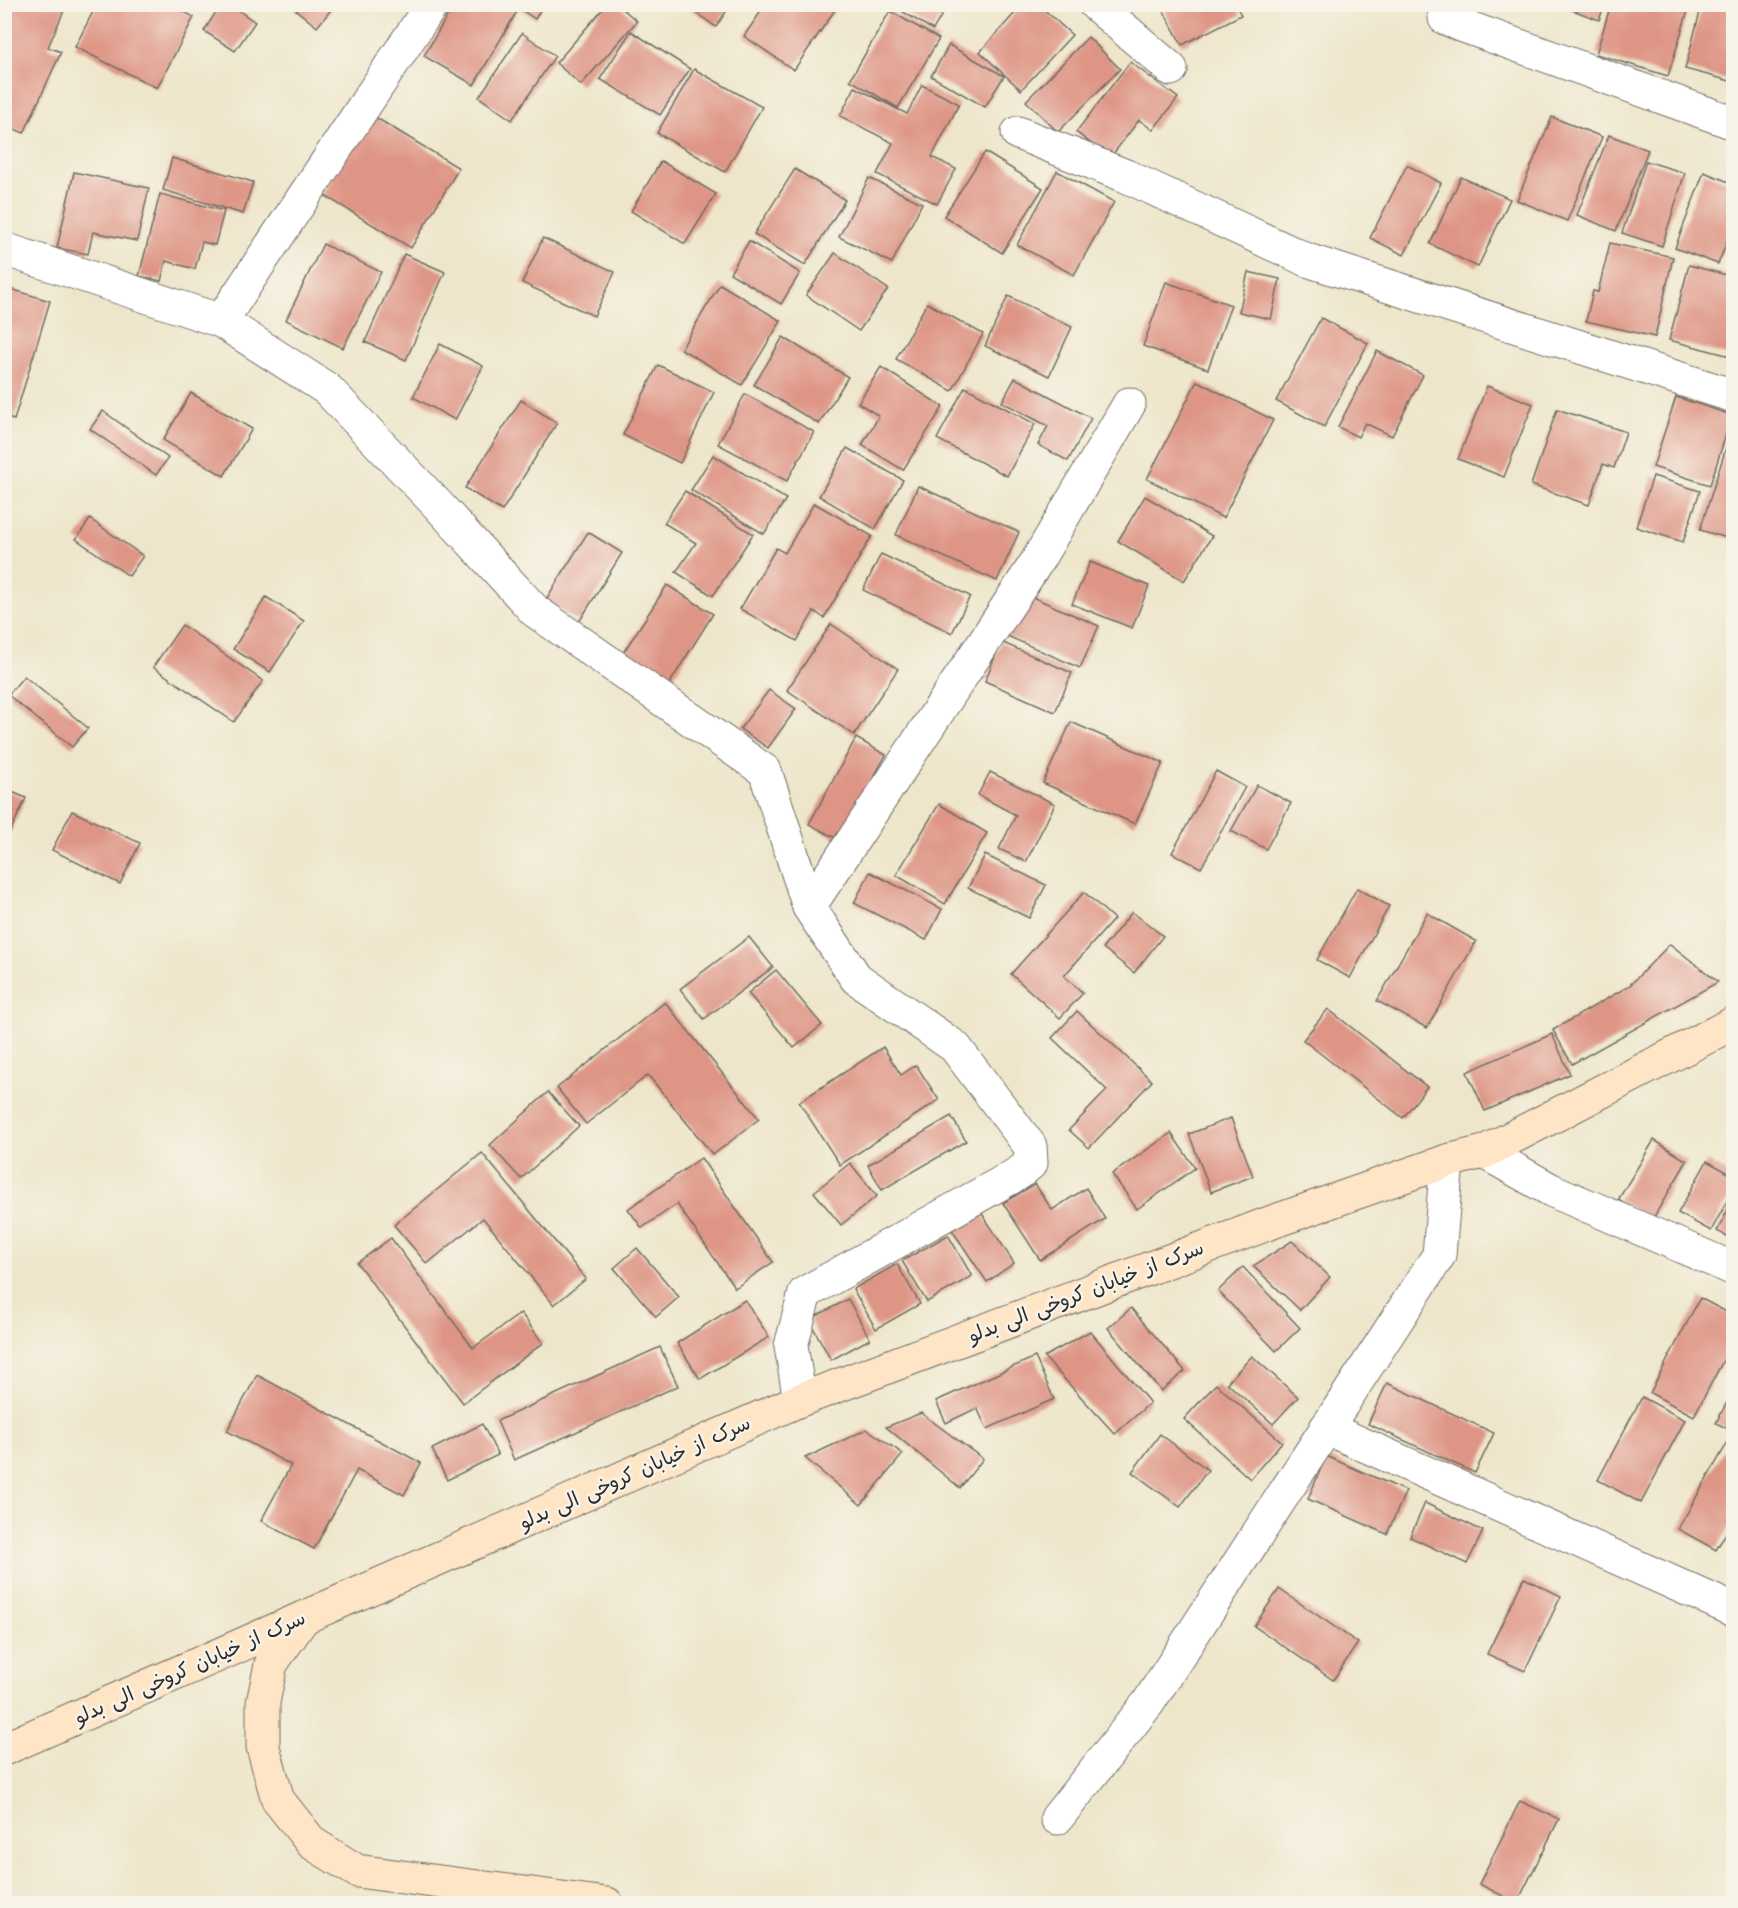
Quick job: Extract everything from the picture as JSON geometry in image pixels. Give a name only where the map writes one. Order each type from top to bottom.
[{"type":"main road","name":"سرک از خیابان کروخی الی بدلو","points":[[4,1749],[800,1400],[1275,1221],[1447,1161],[1484,1152],[1734,1023]]},
{"type":"main road","points":[[303,1619],[271,1664],[263,1702],[263,1748],[278,1800],[312,1843],[357,1872],[607,1904]]},
{"type":"street","points":[[221,321],[432,4]]},
{"type":"street","points":[[1095,4],[1171,69]]},
{"type":"street","points":[[1444,4],[1445,18],[1461,25],[1734,123]]},
{"type":"street","points":[[1018,133],[1126,176],[1307,260],[1734,396]]},
{"type":"street","points":[[4,249],[221,321],[327,389],[535,610],[765,771],[809,907],[856,978],[955,1047],[1030,1146],[1031,1163],[1019,1173],[805,1293],[792,1346],[800,1400]]},
{"type":"street","points":[[809,907],[1036,563],[1129,404]]},
{"type":"street","points":[[1484,1152],[1551,1190],[1734,1269]]},
{"type":"street","points":[[1057,1818],[1148,1702],[1438,1255],[1447,1161]]},
{"type":"street","points":[[1326,1428],[1734,1610]]},
{"type":"building","points":[[9,4],[66,6],[48,47],[61,52],[24,133],[4,125],[4,14]]},
{"type":"building","points":[[97,4],[169,4],[194,17],[157,88],[75,47]]},
{"type":"building","points":[[221,4],[229,4],[255,22],[235,51],[204,31]]},
{"type":"building","points":[[454,4],[501,4],[516,13],[474,85],[424,56]]},
{"type":"building","points":[[513,4],[544,4],[535,19]]},
{"type":"building","points":[[607,4],[617,4],[637,21],[581,85],[556,63]]},
{"type":"building","points":[[684,4],[731,4],[716,27]]},
{"type":"building","points":[[766,4],[839,4],[794,70],[744,36]]},
{"type":"building","points":[[890,4],[948,4],[933,30]]},
{"type":"building","points":[[1023,4],[1038,4],[1072,35],[1021,90],[980,52]]},
{"type":"building","points":[[1163,4],[1235,4],[1241,15],[1182,45],[1161,6]]},
{"type":"building","points":[[1557,4],[1605,4],[1599,20]]},
{"type":"building","points":[[1611,4],[1690,4],[1668,76],[1596,54]]},
{"type":"building","points":[[1702,4],[1725,4],[1734,7],[1734,82],[1685,69]]},
{"type":"building","points":[[290,5],[335,5],[317,27]]},
{"type":"building","points":[[890,11],[939,39],[898,108],[850,80]]},
{"type":"building","points":[[631,31],[690,69],[660,115],[600,79]]},
{"type":"building","points":[[522,33],[555,56],[512,120],[479,97]]},
{"type":"building","points":[[1088,37],[1120,69],[1058,132],[1026,101]]},
{"type":"building","points":[[949,45],[1004,76],[985,107],[931,76]]},
{"type":"building","points":[[1130,62],[1178,98],[1153,130],[1139,120],[1110,158],[1076,132]]},
{"type":"building","points":[[694,69],[762,107],[725,172],[657,133]]},
{"type":"building","points":[[922,85],[959,104],[932,157],[956,169],[937,204],[877,174],[893,143],[840,116],[855,87],[907,114]]},
{"type":"building","points":[[370,114],[459,168],[411,248],[322,194]]},
{"type":"building","points":[[1552,117],[1602,137],[1567,221],[1517,200]]},
{"type":"building","points":[[1609,135],[1648,150],[1616,231],[1577,215]]},
{"type":"building","points":[[985,152],[1043,188],[1002,253],[944,216]]},
{"type":"building","points":[[172,158],[253,182],[243,214],[163,190]]},
{"type":"building","points":[[661,161],[716,194],[685,244],[631,211]]},
{"type":"building","points":[[1646,161],[1685,173],[1662,246],[1622,233]]},
{"type":"building","points":[[1407,165],[1441,183],[1404,255],[1370,238]]},
{"type":"building","points":[[795,169],[845,200],[805,265],[754,234]]},
{"type":"building","points":[[1057,171],[1114,202],[1074,275],[1017,245]]},
{"type":"building","points":[[74,172],[149,188],[137,241],[93,232],[88,254],[57,248]]},
{"type":"building","points":[[1704,172],[1734,184],[1734,225],[1718,264],[1675,248]]},
{"type":"building","points":[[1461,177],[1510,199],[1478,267],[1430,244]]},
{"type":"building","points":[[869,178],[922,203],[892,263],[839,237]]},
{"type":"building","points":[[160,194],[224,211],[215,245],[202,242],[195,269],[166,261],[161,281],[139,276]]},
{"type":"building","points":[[543,238],[615,272],[594,316],[522,283]]},
{"type":"building","points":[[749,241],[800,273],[781,304],[730,273]]},
{"type":"building","points":[[1610,243],[1673,257],[1655,337],[1586,321],[1593,291],[1598,292]]},
{"type":"building","points":[[323,244],[381,272],[343,348],[286,320]]},
{"type":"building","points":[[835,253],[888,289],[859,331],[806,295]]},
{"type":"building","points":[[404,254],[445,272],[406,360],[365,342]]},
{"type":"building","points":[[1689,265],[1734,277],[1734,341],[1730,356],[1669,340]]},
{"type":"building","points":[[1248,272],[1280,279],[1271,319],[1239,312]]},
{"type":"building","points":[[1166,282],[1231,305],[1208,369],[1143,346]]},
{"type":"building","points":[[720,284],[781,321],[742,385],[681,349]]},
{"type":"building","points":[[4,287],[50,301],[14,420],[4,417]]},
{"type":"building","points":[[1008,296],[1072,327],[1049,376],[985,346]]},
{"type":"building","points":[[927,303],[983,334],[952,391],[896,359]]},
{"type":"building","points":[[1321,318],[1368,343],[1324,427],[1276,401]]},
{"type":"building","points":[[783,337],[848,377],[819,424],[754,385]]},
{"type":"building","points":[[440,344],[483,366],[455,420],[413,397]]},
{"type":"building","points":[[1377,351],[1423,375],[1392,436],[1365,423],[1358,437],[1338,427]]},
{"type":"building","points":[[658,365],[714,392],[680,463],[623,435]]},
{"type":"building","points":[[881,367],[943,407],[903,470],[862,445],[879,416],[858,403]]},
{"type":"building","points":[[1015,378],[1091,418],[1068,461],[1038,445],[1048,426],[1002,402]]},
{"type":"building","points":[[1197,381],[1273,420],[1223,518],[1147,479]]},
{"type":"building","points":[[1487,386],[1533,404],[1504,477],[1458,459]]},
{"type":"building","points":[[965,387],[1035,424],[1007,476],[937,439]]},
{"type":"building","points":[[191,393],[252,429],[224,476],[163,440]]},
{"type":"building","points":[[745,394],[814,432],[787,481],[718,444]]},
{"type":"building","points":[[1676,397],[1732,415],[1710,485],[1653,467]]},
{"type":"building","points":[[521,400],[557,423],[502,511],[465,488]]},
{"type":"building","points":[[1557,409],[1626,432],[1614,468],[1603,464],[1589,505],[1531,485]]},
{"type":"building","points":[[103,411],[168,458],[156,475],[90,429]]},
{"type":"building","points":[[847,448],[903,480],[875,529],[819,496]]},
{"type":"building","points":[[1726,448],[1734,450],[1734,540],[1700,530]]},
{"type":"building","points":[[713,455],[786,499],[764,534],[691,490]]},
{"type":"building","points":[[1653,476],[1700,491],[1683,542],[1636,527]]},
{"type":"building","points":[[918,486],[1019,532],[997,581],[896,535]]},
{"type":"building","points":[[685,491],[753,534],[713,596],[676,572],[696,543],[664,523]]},
{"type":"building","points":[[1145,496],[1212,536],[1184,581],[1118,541]]},
{"type":"building","points":[[814,503],[872,536],[824,618],[814,611],[797,641],[740,609],[776,548],[785,553]]},
{"type":"building","points":[[90,519],[143,556],[129,576],[76,539]]},
{"type":"building","points":[[588,532],[622,553],[579,622],[545,601]]},
{"type":"building","points":[[881,554],[970,596],[952,633],[863,590]]},
{"type":"building","points":[[1090,562],[1149,586],[1132,628],[1072,604]]},
{"type":"building","points":[[667,585],[713,614],[668,686],[621,656]]},
{"type":"building","points":[[1023,593],[1099,626],[1080,668],[1005,635]]},
{"type":"building","points":[[266,597],[304,621],[270,672],[233,649]]},
{"type":"building","points":[[831,624],[898,669],[854,735],[787,690]]},
{"type":"building","points":[[182,625],[263,681],[234,722],[153,667]]},
{"type":"building","points":[[1001,642],[1072,673],[1055,712],[985,681]]},
{"type":"building","points":[[24,676],[88,728],[72,747],[8,695]]},
{"type":"building","points":[[769,690],[796,709],[768,748],[740,729]]},
{"type":"building","points":[[1071,722],[1163,763],[1135,824],[1043,783]]},
{"type":"building","points":[[856,738],[886,755],[839,840],[809,824]]},
{"type":"building","points":[[1216,771],[1245,787],[1201,868],[1172,853]]},
{"type":"building","points":[[990,772],[1055,804],[1026,862],[999,849],[1016,815],[978,795]]},
{"type":"building","points":[[1257,785],[1291,803],[1266,849],[1231,831]]},
{"type":"building","points":[[5,789],[26,798],[9,834],[5,832]]},
{"type":"building","points":[[939,804],[987,833],[945,904],[896,875]]},
{"type":"building","points":[[72,811],[140,843],[120,884],[52,850]]},
{"type":"building","points":[[985,855],[1046,885],[1029,918],[968,888]]},
{"type":"building","points":[[870,872],[942,909],[926,940],[854,903]]},
{"type":"building","points":[[1357,888],[1389,906],[1350,978],[1317,960]]},
{"type":"building","points":[[1084,892],[1114,919],[1064,976],[1083,993],[1060,1018],[1011,974]]},
{"type":"building","points":[[1132,912],[1163,936],[1134,973],[1103,948]]},
{"type":"building","points":[[1427,913],[1476,941],[1427,1028],[1377,1001]]},
{"type":"building","points":[[749,937],[773,967],[704,1019],[680,989]]},
{"type":"building","points":[[1670,944],[1718,982],[1572,1064],[1553,1030],[1629,986]]},
{"type":"building","points":[[776,970],[822,1025],[794,1048],[748,993]]},
{"type":"building","points":[[665,1002],[759,1119],[713,1155],[648,1075],[586,1124],[557,1088]]},
{"type":"building","points":[[1328,1009],[1427,1087],[1403,1118],[1303,1040]]},
{"type":"building","points":[[1077,1011],[1152,1081],[1089,1148],[1069,1130],[1107,1090],[1052,1038]]},
{"type":"building","points":[[1552,1034],[1570,1074],[1485,1111],[1467,1072]]},
{"type":"building","points":[[883,1047],[901,1075],[916,1065],[939,1100],[840,1165],[799,1102]]},
{"type":"building","points":[[548,1092],[579,1126],[521,1179],[490,1145]]},
{"type":"building","points":[[951,1116],[966,1141],[882,1190],[868,1165]]},
{"type":"building","points":[[1231,1118],[1253,1176],[1211,1192],[1189,1134]]},
{"type":"building","points":[[1171,1133],[1195,1168],[1137,1209],[1112,1174]]},
{"type":"building","points":[[1654,1140],[1687,1161],[1652,1220],[1618,1200]]},
{"type":"building","points":[[482,1153],[586,1279],[554,1305],[483,1218],[427,1264],[394,1225]]},
{"type":"building","points":[[701,1158],[773,1262],[735,1288],[677,1204],[642,1228],[628,1209]]},
{"type":"building","points":[[1707,1161],[1734,1176],[1734,1188],[1711,1231],[1678,1213]]},
{"type":"building","points":[[850,1163],[877,1196],[841,1225],[814,1192]]},
{"type":"building","points":[[1035,1184],[1052,1210],[1086,1188],[1105,1219],[1040,1260],[1003,1203]]},
{"type":"building","points":[[1734,1199],[1734,1240],[1717,1231]]},
{"type":"building","points":[[981,1212],[1014,1263],[987,1282],[952,1230]]},
{"type":"building","points":[[948,1235],[972,1276],[927,1302],[902,1261]]},
{"type":"building","points":[[391,1238],[473,1348],[521,1313],[543,1343],[463,1403],[357,1263]]},
{"type":"building","points":[[1292,1241],[1330,1277],[1300,1310],[1253,1266]]},
{"type":"building","points":[[637,1248],[679,1297],[656,1317],[614,1268]]},
{"type":"building","points":[[897,1264],[920,1304],[876,1329],[853,1289]]},
{"type":"building","points":[[1243,1267],[1300,1328],[1276,1351],[1218,1291]]},
{"type":"building","points":[[1700,1298],[1734,1316],[1734,1340],[1694,1416],[1650,1393]]},
{"type":"building","points":[[848,1299],[870,1339],[831,1360],[809,1320]]},
{"type":"building","points":[[745,1300],[769,1337],[700,1379],[677,1343]]},
{"type":"building","points":[[1131,1308],[1185,1371],[1161,1391],[1108,1328]]},
{"type":"building","points":[[1090,1331],[1150,1403],[1115,1434],[1044,1357]]},
{"type":"building","points":[[660,1347],[678,1386],[514,1460],[497,1421]]},
{"type":"building","points":[[1252,1356],[1298,1397],[1273,1424],[1227,1383]]},
{"type":"building","points":[[1035,1357],[1054,1399],[987,1429],[977,1408],[946,1423],[936,1401]]},
{"type":"building","points":[[257,1375],[421,1463],[404,1495],[357,1470],[314,1549],[261,1521],[291,1465],[227,1431]]},
{"type":"building","points":[[1387,1383],[1494,1433],[1475,1473],[1368,1424]]},
{"type":"building","points":[[1216,1384],[1282,1442],[1250,1479],[1184,1419]]},
{"type":"building","points":[[1734,1389],[1734,1432],[1716,1423]]},
{"type":"building","points":[[1642,1397],[1685,1420],[1641,1503],[1598,1480]]},
{"type":"building","points":[[921,1413],[983,1459],[960,1488],[886,1427]]},
{"type":"building","points":[[482,1424],[498,1455],[447,1480],[432,1449]]},
{"type":"building","points":[[867,1429],[903,1454],[861,1505],[805,1458]]},
{"type":"building","points":[[1160,1434],[1208,1470],[1180,1507],[1132,1472]]},
{"type":"building","points":[[1728,1442],[1734,1444],[1734,1520],[1716,1550],[1678,1529]]},
{"type":"building","points":[[1326,1456],[1406,1491],[1387,1534],[1308,1499]]},
{"type":"building","points":[[1425,1503],[1483,1531],[1467,1564],[1410,1537]]},
{"type":"building","points":[[1524,1578],[1561,1596],[1525,1671],[1487,1654]]},
{"type":"building","points":[[1279,1589],[1358,1643],[1333,1680],[1254,1626]]},
{"type":"building","points":[[1520,1801],[1559,1819],[1517,1903],[1479,1884]]}]
